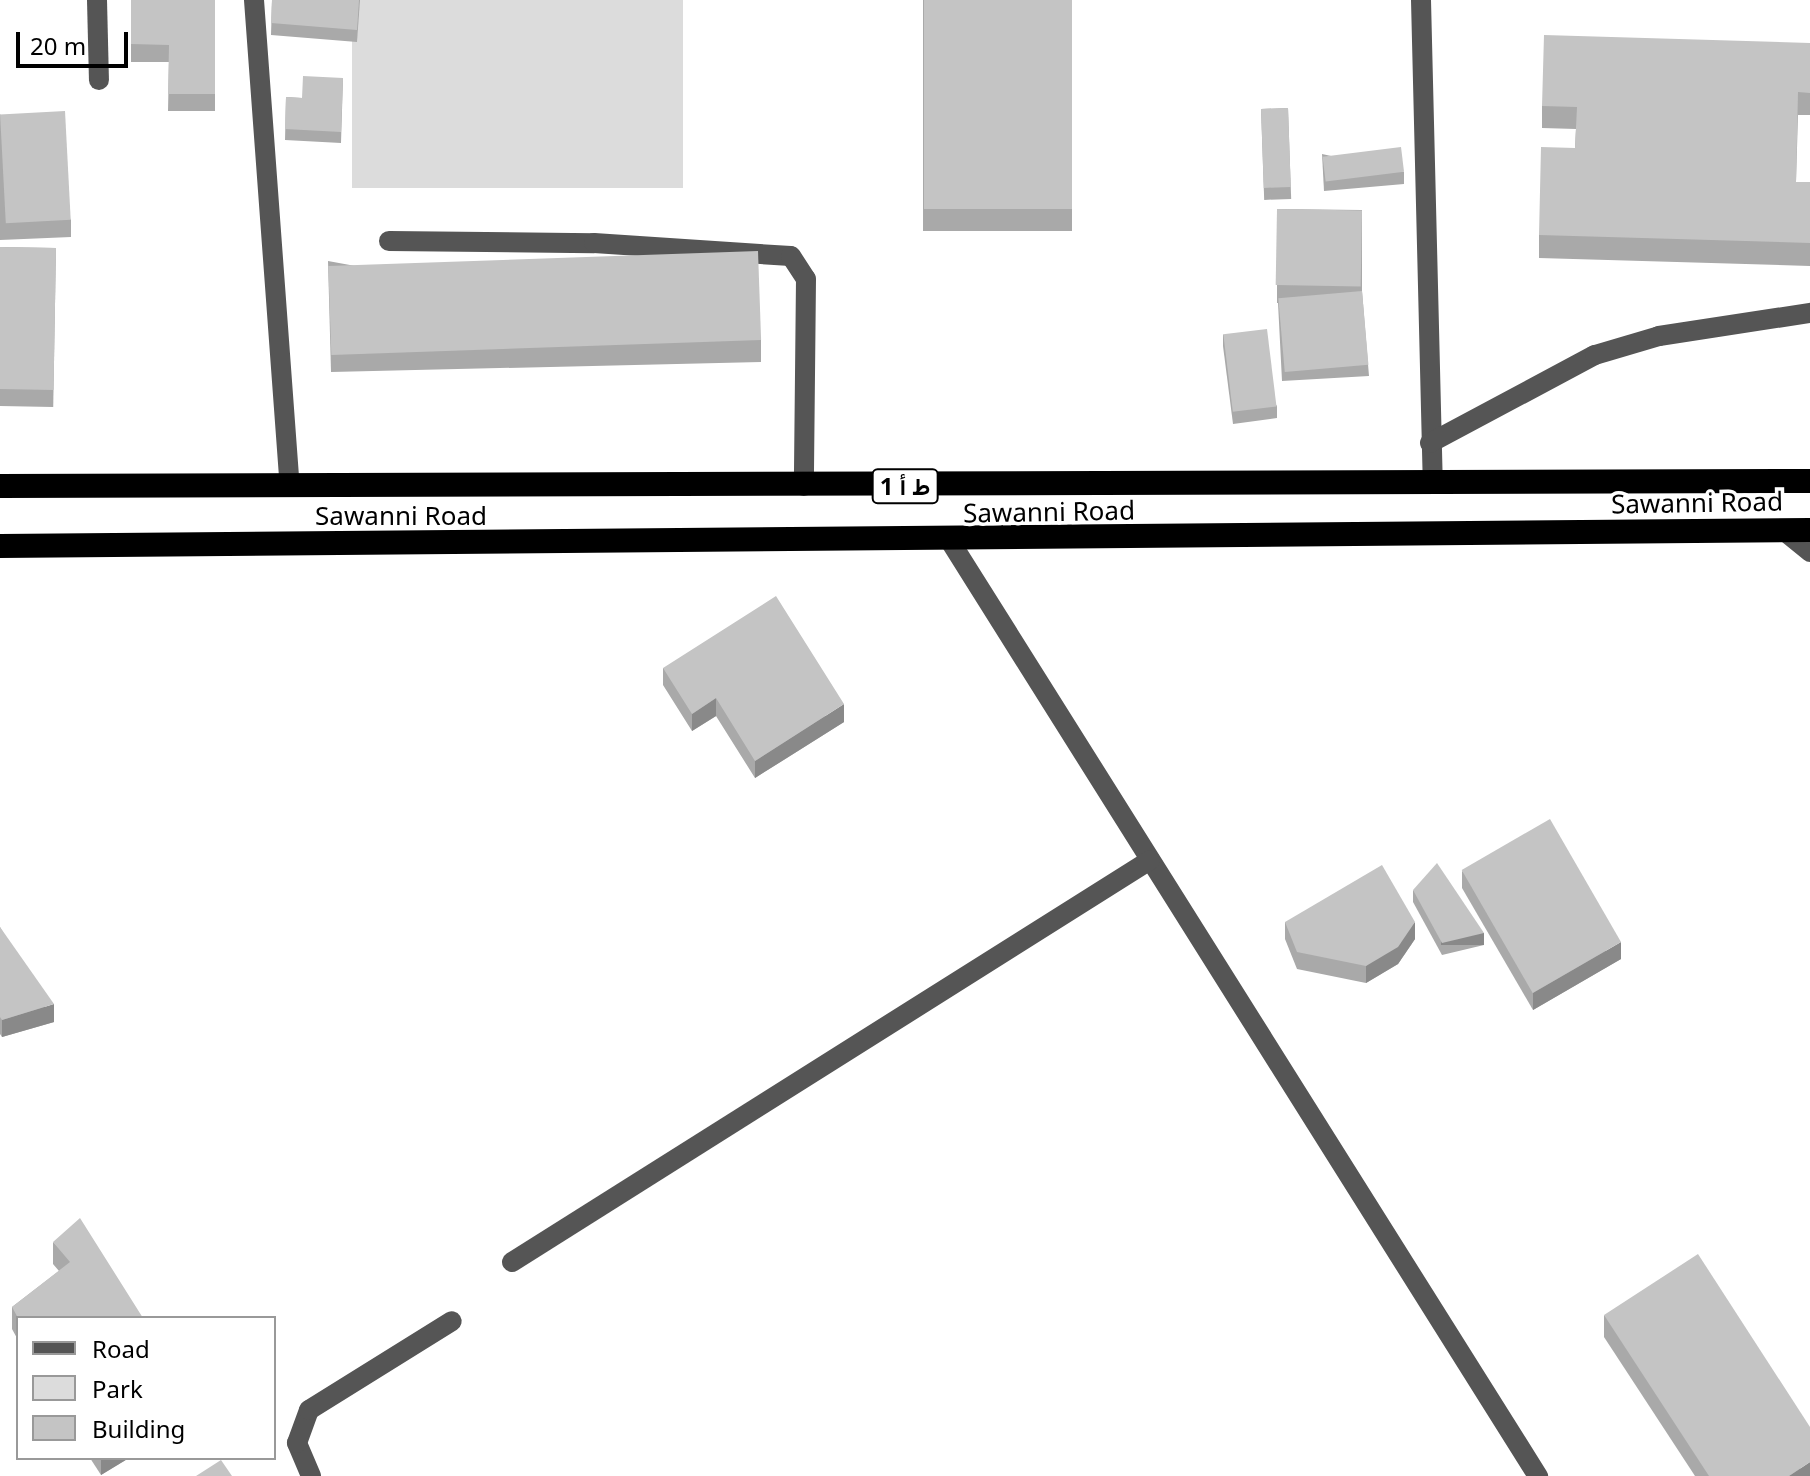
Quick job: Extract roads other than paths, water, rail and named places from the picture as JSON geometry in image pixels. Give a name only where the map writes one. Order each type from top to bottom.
[{"type":"highway","name":"Sawanni Road","points":[[0,486],[1810,481]]},
{"type":"highway","name":"Sawanni Road","points":[[0,546],[950,541],[1810,530]]},
{"type":"street","points":[[97,0],[99,80]]},
{"type":"street","points":[[254,0],[290,487]]},
{"type":"street","points":[[1421,0],[1433,484]]},
{"type":"street","points":[[389,241],[594,243],[791,256],[806,279],[804,486]]},
{"type":"street","points":[[1430,443],[1595,355],[1659,336],[1810,313]]},
{"type":"street","points":[[1783,530],[1810,552]]},
{"type":"street","points":[[950,541],[1538,1476]]},
{"type":"street","points":[[512,1262],[1150,860]]},
{"type":"street","points":[[311,1476],[297,1443],[309,1410],[452,1321]]}]
